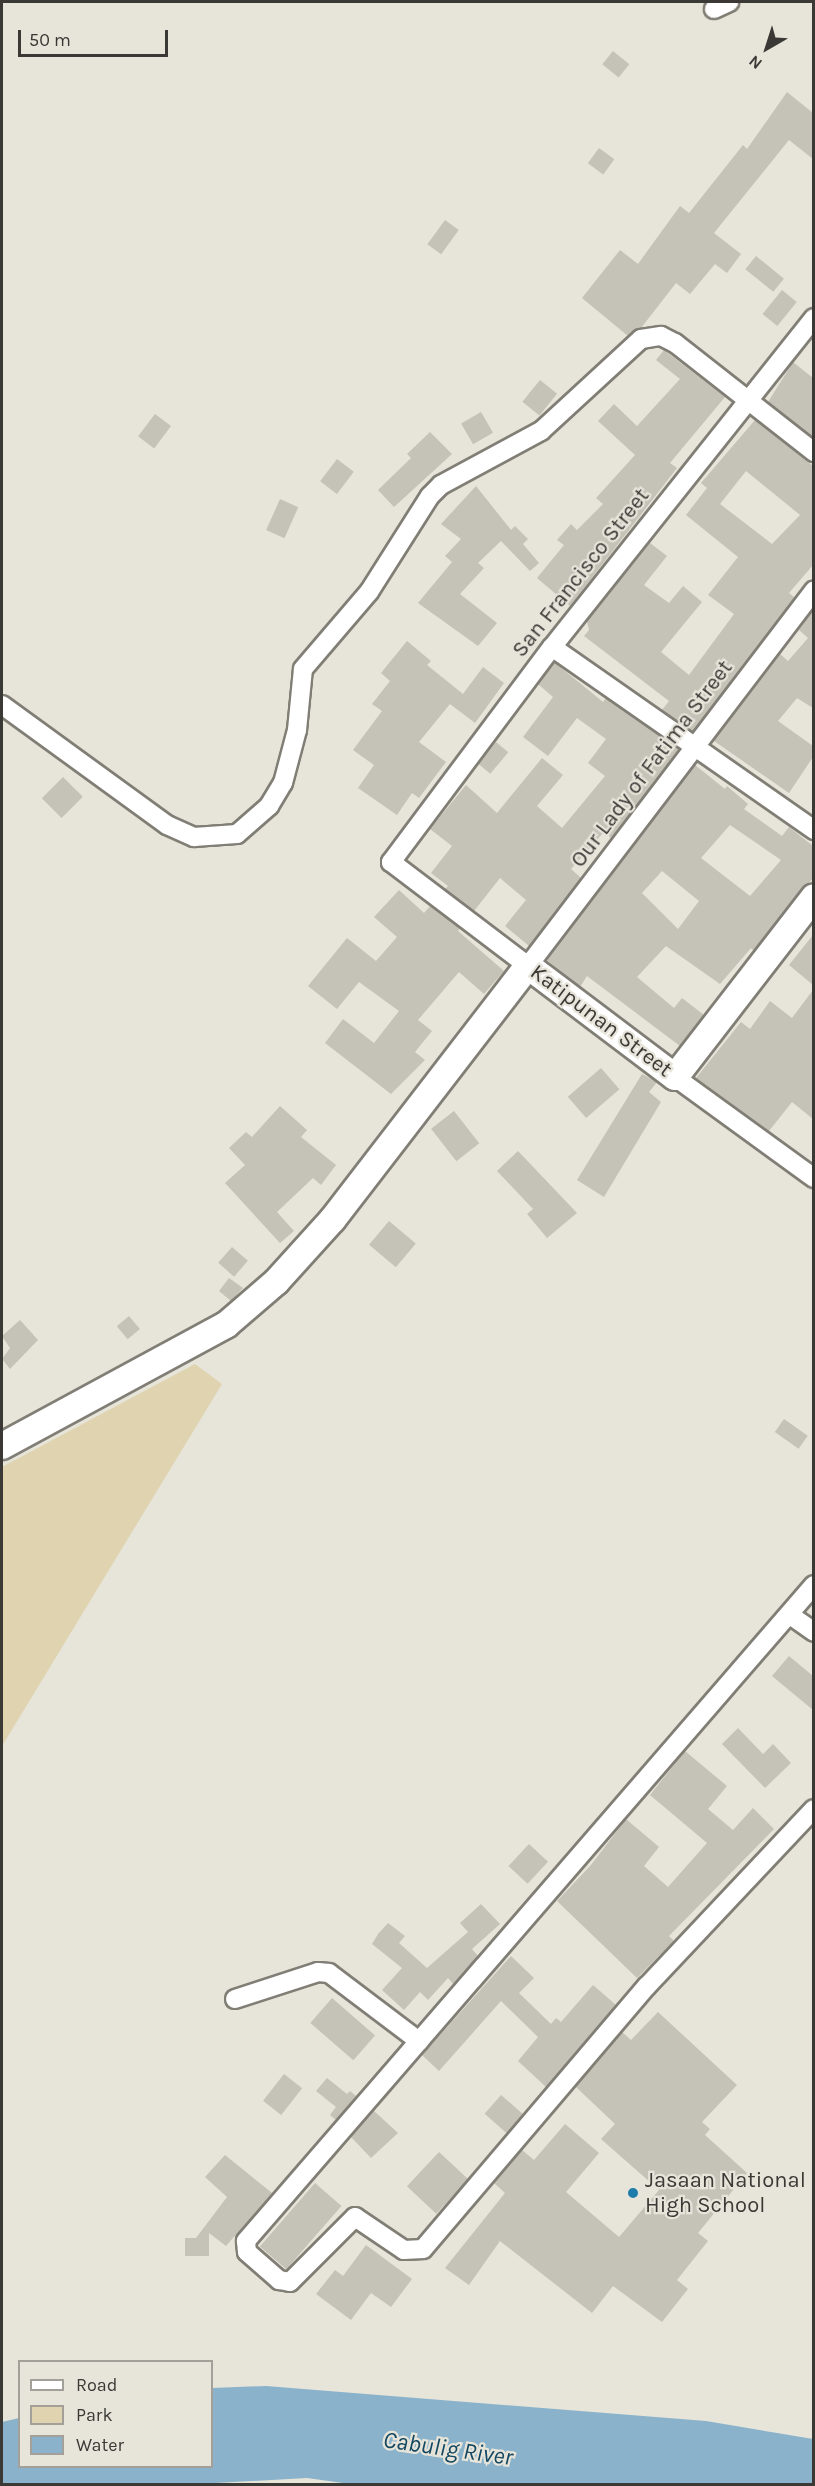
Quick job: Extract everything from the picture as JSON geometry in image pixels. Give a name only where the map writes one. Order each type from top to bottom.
[{"type":"street","name":"San Francisco Street","points":[[391,862],[552,647],[813,318]]},
{"type":"street","points":[[2,705],[167,825],[195,837],[237,834],[269,806],[283,783],[297,730],[303,669],[369,592],[430,496],[441,484],[541,431],[641,339],[661,336],[675,343],[813,452]]},
{"type":"street","name":"Our Lady of Fatima Street","points":[[528,966],[813,591]]},
{"type":"street","points":[[552,647],[813,830]]},
{"type":"street","name":"Katipunan Street","points":[[391,862],[675,1077],[813,1178]]},
{"type":"street","points":[[675,1077],[813,897]]},
{"type":"street","points":[[2,1446],[226,1325],[276,1282],[333,1219],[528,966]]},
{"type":"street","points":[[813,1586],[244,2245],[279,2280],[290,2282],[351,2217],[361,2219],[404,2250],[423,2249],[647,1986],[813,1809]]},
{"type":"street","points":[[790,1615],[813,1632]]},
{"type":"street","points":[[236,1999],[318,1972],[329,1973],[419,2041]]},
{"type":"green space","points":[[195,1364],[222,1384],[2,1746],[2,1467]]},
{"type":"water","name":"Cabulig River","points":[[266,2386],[706,2421],[813,2439],[813,2484],[350,2484],[307,2478],[197,2484],[2,2484],[2,2422],[18,2418],[18,2468],[213,2468],[213,2388]]},
{"type":"building","points":[[613,51],[629,64],[619,77],[602,64]]},
{"type":"building","points":[[787,92],[813,113],[813,159],[789,140],[714,233],[741,254],[727,273],[715,264],[690,294],[676,283],[641,328],[628,336],[582,298],[620,250],[638,264],[680,206],[689,213],[743,145],[747,149]]},
{"type":"building","points":[[599,148],[614,159],[603,175],[588,163]]},
{"type":"building","points":[[445,220],[459,230],[441,254],[427,244]]},
{"type":"building","points":[[756,256],[784,279],[773,292],[745,269]]},
{"type":"building","points":[[782,290],[797,302],[777,326],[762,314]]},
{"type":"building","points":[[664,350],[725,397],[670,463],[677,468],[570,606],[537,578],[564,545],[557,540],[571,524],[577,530],[603,504],[596,498],[635,455],[598,421],[614,404],[637,426],[680,379],[656,360]]},
{"type":"building","points":[[793,362],[813,378],[813,437],[768,402]]},
{"type":"building","points":[[540,380],[557,394],[539,416],[522,402]]},
{"type":"building","points":[[481,412],[493,433],[473,444],[461,424]]},
{"type":"building","points":[[155,414],[171,426],[154,448],[138,436]]},
{"type":"building","points":[[755,420],[813,466],[813,565],[789,593],[795,598],[693,732],[662,710],[669,701],[584,636],[589,630],[587,621],[650,543],[667,556],[644,585],[669,603],[683,586],[702,602],[661,652],[689,675],[734,614],[708,595],[738,557],[686,515],[707,488],[701,483]],"holes":[[[746,471],[800,515],[772,544],[720,504]]]},
{"type":"building","points":[[430,432],[452,454],[394,507],[378,490],[411,458],[407,454]]},
{"type":"building","points":[[337,459],[354,472],[337,494],[320,481]]},
{"type":"building","points":[[476,486],[511,530],[515,526],[528,539],[523,544],[539,563],[530,571],[501,541],[478,563],[484,568],[460,594],[497,623],[478,646],[418,603],[452,562],[445,556],[461,539],[441,524]]},
{"type":"building","points":[[280,499],[298,507],[284,538],[266,530]]},
{"type":"building","points":[[812,612],[813,708],[797,698],[778,721],[813,746],[813,757],[789,793],[714,741],[780,654],[788,661],[808,638],[799,630]]},
{"type":"building","points":[[407,641],[431,661],[427,665],[463,694],[483,667],[504,683],[475,723],[450,704],[419,742],[446,762],[419,798],[412,793],[397,815],[358,788],[374,765],[353,750],[382,711],[372,704],[390,681],[381,673]]},
{"type":"building","points":[[554,662],[603,702],[606,698],[679,749],[611,838],[604,832],[571,869],[581,878],[529,946],[505,926],[526,900],[500,878],[474,911],[445,889],[448,886],[431,873],[452,846],[430,829],[466,785],[497,813],[542,758],[563,775],[537,806],[562,828],[605,776],[588,763],[606,739],[577,718],[548,756],[523,737],[553,697],[538,684]]},
{"type":"building","points":[[496,742],[508,752],[490,774],[478,763]]},
{"type":"building","points":[[695,765],[725,789],[727,786],[748,804],[744,809],[782,836],[789,827],[813,846],[813,878],[754,951],[751,948],[720,984],[666,946],[637,977],[674,1008],[682,998],[704,1015],[680,1046],[587,976],[580,987],[547,960]],"holes":[[[730,825],[781,860],[750,896],[701,858]],[[662,871],[699,901],[678,929],[642,893]]]},
{"type":"building","points":[[63,777],[83,797],[62,818],[42,798]]},
{"type":"building","points":[[399,890],[424,913],[430,906],[460,928],[458,931],[504,971],[484,994],[459,972],[418,1020],[432,1031],[415,1052],[425,1060],[391,1094],[325,1043],[343,1019],[374,1043],[399,1011],[359,982],[337,1009],[308,986],[347,938],[376,961],[397,937],[374,917]]},
{"type":"building","points":[[813,935],[813,985],[789,965]]},
{"type":"building","points":[[813,990],[813,1119],[792,1102],[769,1131],[696,1078],[741,1022],[750,1029],[770,1001],[792,1018]]},
{"type":"building","points":[[601,1068],[619,1089],[586,1118],[568,1097]]},
{"type":"building","points":[[642,1074],[657,1082],[649,1092],[661,1102],[604,1197],[577,1180]]},
{"type":"building","points":[[280,1106],[307,1130],[301,1137],[336,1165],[321,1185],[313,1178],[277,1212],[294,1231],[280,1243],[225,1183],[245,1165],[229,1148],[246,1132],[252,1137]]},
{"type":"building","points":[[454,1111],[479,1143],[456,1161],[431,1129]]},
{"type":"building","points":[[518,1151],[577,1213],[547,1238],[527,1214],[533,1209],[497,1171]]},
{"type":"building","points":[[389,1221],[416,1243],[396,1267],[369,1245]]},
{"type":"building","points":[[232,1247],[248,1261],[234,1277],[218,1263]]},
{"type":"building","points":[[229,1278],[243,1288],[231,1301],[219,1291]]},
{"type":"building","points":[[129,1316],[140,1329],[128,1339],[117,1326]]},
{"type":"building","points":[[20,1320],[38,1340],[10,1369],[2,1359],[10,1348],[2,1336]]},
{"type":"building","points":[[784,1419],[808,1436],[799,1449],[775,1432]]},
{"type":"building","points":[[789,1656],[813,1676],[813,1710],[772,1676]]},
{"type":"building","points":[[738,1728],[763,1754],[773,1744],[791,1763],[765,1788],[722,1744]]},
{"type":"building","points":[[685,1751],[727,1786],[708,1809],[733,1830],[753,1808],[774,1829],[669,1936],[674,1941],[637,1978],[557,1901],[591,1865],[626,1819],[659,1847],[644,1866],[668,1887],[707,1843],[650,1795]]},
{"type":"building","points":[[529,1844],[548,1862],[528,1884],[509,1866]]},
{"type":"building","points":[[481,1904],[500,1924],[472,1949],[478,1956],[453,1984],[448,1978],[428,2000],[420,1992],[404,2010],[382,1990],[402,1968],[372,1944],[388,1923],[405,1936],[399,1943],[427,1968],[468,1932],[460,1923]]},
{"type":"building","points":[[511,1956],[534,1978],[519,1993],[551,2024],[556,2018],[561,2022],[593,1985],[616,2005],[546,2087],[518,2061],[538,2037],[501,2001],[439,2071],[422,2055]]},
{"type":"building","points":[[332,1998],[375,2035],[353,2060],[310,2023]]},
{"type":"building","points":[[658,2012],[737,2085],[702,2122],[710,2129],[705,2135],[747,2173],[698,2233],[708,2241],[677,2280],[688,2289],[662,2322],[613,2286],[592,2313],[500,2241],[469,2285],[445,2268],[505,2193],[494,2183],[522,2150],[534,2160],[565,2124],[599,2153],[566,2192],[619,2237],[659,2190],[601,2139],[615,2124],[576,2087],[622,2032],[631,2040]]},
{"type":"building","points":[[284,2074],[302,2088],[281,2115],[263,2101]]},
{"type":"building","points":[[327,2078],[347,2094],[350,2091],[356,2096],[336,2120],[330,2115],[336,2107],[316,2091]]},
{"type":"building","points":[[501,2095],[523,2114],[506,2133],[485,2114]]},
{"type":"building","points":[[374,2111],[398,2133],[371,2158],[351,2137]]},
{"type":"building","points":[[439,2152],[468,2179],[436,2214],[407,2186]]},
{"type":"building","points":[[225,2155],[272,2193],[226,2246],[209,2233],[209,2256],[185,2256],[185,2238],[196,2238],[227,2197],[205,2177]]},
{"type":"building","points":[[315,2183],[341,2206],[286,2269],[260,2246]]},
{"type":"building","points":[[366,2245],[412,2279],[391,2307],[371,2293],[351,2320],[316,2294],[335,2270],[343,2276]]},
{"type":"place","name":"Jasaan National High School","points":[[633,2193]]}]
